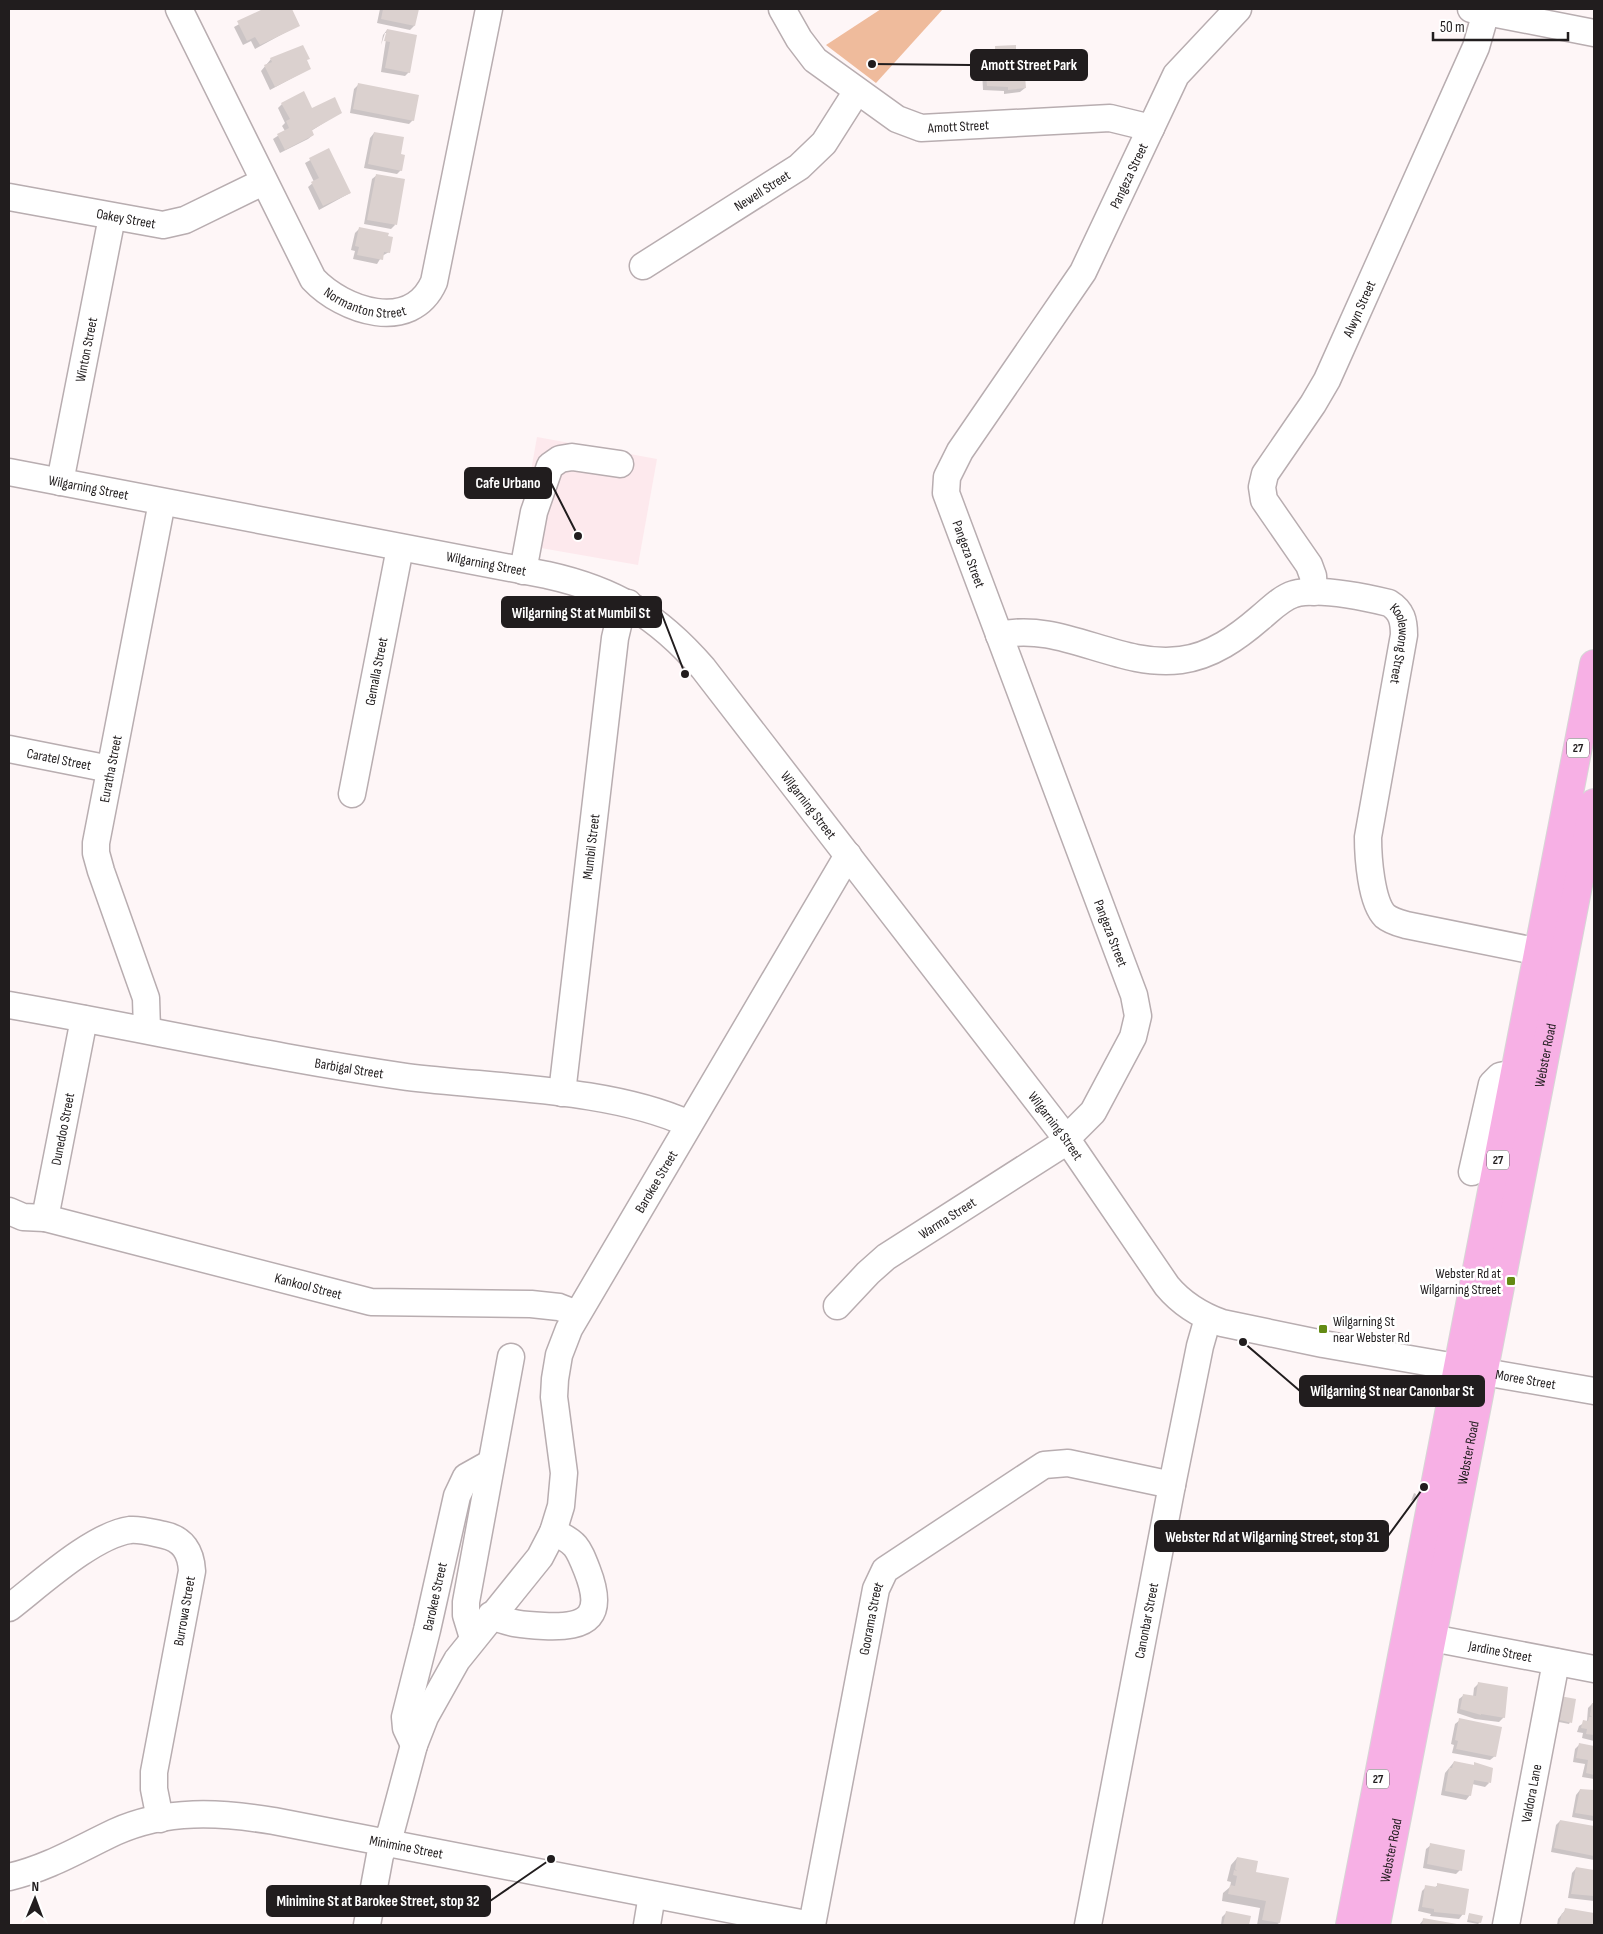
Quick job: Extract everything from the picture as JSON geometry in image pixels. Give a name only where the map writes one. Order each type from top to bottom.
[{"type":"main road","name":"Webster Road","points":[[1376,1925],[1458,1367],[1537,952],[1591,695],[1594,664]]},
{"type":"main road","name":"Webster Road","points":[[1350,1925],[1484,1372],[1594,803]]},
{"type":"street","name":"Normanton Street","points":[[179,9],[305,267],[313,279],[326,293],[348,305],[382,312],[404,311],[415,306],[424,300],[434,282],[488,9]]},
{"type":"street","name":"Amott Street","points":[[782,9],[808,53],[825,68],[904,123],[922,128],[1110,118],[1151,128]]},
{"type":"street","name":"Pangeza Street","points":[[1066,1138],[1089,1117],[1099,1103],[1133,1037],[1138,1023],[1138,1010],[946,493],[946,477],[960,451],[1083,272],[1176,75],[1238,9]]},
{"type":"street","points":[[1479,10],[1594,33]]},
{"type":"street","name":"Alwyn Street","points":[[1314,592],[1313,576],[1309,565],[1264,500],[1262,487],[1264,474],[1313,404],[1327,380],[1476,47],[1479,10]]},
{"type":"street","name":"Newell Street","points":[[643,266],[799,167],[824,143],[858,91]]},
{"type":"street","name":"Oakey Street","points":[[9,197],[150,225],[174,224],[263,182]]},
{"type":"street","name":"Winton Street","points":[[60,482],[112,217]]},
{"type":"street","points":[[523,571],[534,512],[550,466],[560,459],[572,457],[620,464]]},
{"type":"street","name":"Wilgarning Street","points":[[9,472],[523,571],[590,586],[628,603],[656,621],[692,656],[1066,1138],[1167,1286],[1185,1305],[1208,1318],[1323,1344],[1458,1367]]},
{"type":"street","name":"Euratha Street","points":[[146,1030],[146,998],[96,853],[98,832],[162,502]]},
{"type":"street","name":"Gemalla Street","points":[[352,794],[400,548]]},
{"type":"street","name":"Koolewong Street","points":[[998,635],[1018,632],[1044,632],[1137,657],[1183,660],[1214,650],[1231,641],[1290,595],[1314,592],[1389,603],[1400,611],[1403,644],[1368,837],[1368,860],[1381,910],[1390,920],[1406,925],[1564,957]]},
{"type":"street","name":"Mumbil Street","points":[[562,1093],[615,638],[619,621],[628,603]]},
{"type":"street","name":"Caratel Street","points":[[9,749],[110,769]]},
{"type":"street","name":"Barokee Street","points":[[367,1925],[380,1855],[392,1831],[414,1745],[438,1692],[472,1638],[540,1557],[553,1532],[561,1506],[564,1473],[554,1396],[555,1379],[564,1342],[578,1314],[848,855]]},
{"type":"street","name":"Barbigal Street","points":[[9,1005],[279,1055],[406,1076],[562,1093],[661,1112],[689,1124]]},
{"type":"street","name":"Dunedoo Street","points":[[21,1218],[84,1019]]},
{"type":"street","name":"Webster Road","points":[[1472,1172],[1492,1084],[1500,1076],[1515,1073]]},
{"type":"street","name":"Warma Street","points":[[837,1306],[886,1257],[1058,1147],[1066,1138]]},
{"type":"street","name":"Kankool Street","points":[[21,1218],[371,1302],[531,1304],[559,1307],[578,1314]]},
{"type":"street","name":"Canonbar Street","points":[[1088,1925],[1172,1484],[1200,1346],[1208,1318]]},
{"type":"street","points":[[472,1638],[466,1615],[466,1602],[511,1357]]},
{"type":"street","name":"Moree Street","points":[[1458,1367],[1594,1391]]},
{"type":"street","name":"Barokee Street","points":[[414,1745],[406,1728],[405,1717],[457,1496],[466,1477],[491,1463]]},
{"type":"street","name":"Goorama Street","points":[[812,1925],[876,1589],[885,1570],[1044,1465],[1068,1463],[1172,1484]]},
{"type":"street","name":"Burrowa Street","points":[[9,1608],[92,1546],[117,1533],[138,1530],[178,1540],[185,1546],[190,1554],[192,1570],[153,1781],[160,1819]]},
{"type":"street","points":[[491,1615],[513,1624],[566,1627],[580,1624],[590,1615],[595,1604],[594,1590],[581,1553],[574,1542],[553,1532]]},
{"type":"street","name":"Jardine Street","points":[[1419,1636],[1594,1670]]},
{"type":"street","name":"Valdora Lane","points":[[1506,1925],[1556,1662]]},
{"type":"street","name":"Minimine Street","points":[[9,1877],[50,1865],[117,1831],[160,1819],[211,1813],[231,1814],[812,1925]]},
{"type":"street","points":[[647,1925],[652,1895]]},
{"type":"shaded area","points":[[881,9],[943,9],[876,83],[826,45]]},
{"type":"shaded area","points":[[537,437],[657,459],[638,565],[518,544]]},
{"type":"building","points":[[263,9],[292,9],[300,26],[260,45],[255,37],[247,41],[237,21]]},
{"type":"building","points":[[383,9],[419,9],[415,26],[381,19]]},
{"type":"building","points":[[387,29],[417,35],[410,73],[385,68],[390,42],[384,41]]},
{"type":"building","points":[[303,45],[310,59],[307,60],[311,69],[275,87],[264,65],[272,62],[270,58]]},
{"type":"building","points":[[1016,45],[1016,53],[1023,52],[1026,88],[1008,90],[1008,87],[987,86],[985,64],[1002,63],[1002,58],[996,58],[995,46]]},
{"type":"building","points":[[358,83],[419,95],[414,121],[353,109]]},
{"type":"building","points":[[304,91],[312,108],[335,97],[342,113],[312,130],[314,135],[285,150],[277,134],[289,128],[286,121],[290,119],[281,103]]},
{"type":"building","points":[[374,132],[404,137],[401,154],[405,155],[402,171],[368,164]]},
{"type":"building","points":[[329,148],[351,193],[323,206],[311,182],[319,178],[309,158]]},
{"type":"building","points":[[376,174],[405,179],[397,225],[367,220]]},
{"type":"building","points":[[359,227],[389,233],[388,236],[393,237],[390,253],[384,252],[383,260],[357,255],[359,247],[355,246]]},
{"type":"building","points":[[1478,1682],[1508,1687],[1505,1718],[1481,1715],[1460,1709],[1463,1694],[1476,1696]]},
{"type":"building","points":[[1560,1696],[1576,1699],[1572,1723],[1555,1719]]},
{"type":"building","points":[[1592,1703],[1594,1703],[1594,1735],[1586,1734],[1587,1729],[1581,1728],[1583,1720],[1588,1721],[1589,1717],[1592,1717],[1590,1715]]},
{"type":"building","points":[[1459,1718],[1502,1727],[1496,1757],[1456,1749],[1458,1741],[1455,1740]]},
{"type":"building","points":[[1579,1743],[1594,1746],[1594,1775],[1586,1773],[1588,1760],[1576,1758]]},
{"type":"building","points":[[1454,1761],[1474,1765],[1474,1762],[1493,1768],[1491,1783],[1474,1780],[1471,1796],[1445,1791],[1449,1768],[1452,1768]]},
{"type":"building","points":[[1580,1789],[1594,1790],[1594,1816],[1575,1813]]},
{"type":"building","points":[[1560,1820],[1594,1826],[1594,1856],[1554,1848]]},
{"type":"building","points":[[1430,1843],[1465,1850],[1462,1871],[1427,1864]]},
{"type":"building","points":[[1237,1857],[1258,1861],[1256,1872],[1289,1878],[1280,1923],[1262,1920],[1266,1901],[1228,1894],[1230,1885],[1235,1886],[1237,1876],[1233,1875],[1234,1870],[1237,1871],[1235,1869]]},
{"type":"building","points":[[1576,1867],[1594,1870],[1594,1896],[1571,1894]]},
{"type":"building","points":[[1437,1883],[1469,1889],[1465,1915],[1434,1912],[1434,1909],[1422,1907],[1425,1885],[1437,1887]]},
{"type":"building","points":[[1565,1908],[1594,1913],[1593,1925],[1559,1925]]},
{"type":"building","points":[[1226,1911],[1251,1916],[1249,1925],[1223,1925]]},
{"type":"building","points":[[1469,1913],[1483,1916],[1481,1923],[1468,1920]]},
{"type":"building","points":[[1423,1918],[1457,1924],[1457,1925],[1422,1925]]},
{"type":"place","name":"Amott Street Park","points":[[872,64]]},
{"type":"place","name":"Cafe Urbano","points":[[578,536]]},
{"type":"place","name":"Wilgarning St at Mumbil St","points":[[685,674]]},
{"type":"place","name":"Webster Rd at Wilgarning Street","points":[[1511,1281]]},
{"type":"place","name":"Wilgarning St near Webster Rd","points":[[1323,1329]]},
{"type":"place","name":"Wilgarning St near Canonbar St","points":[[1243,1342]]},
{"type":"place","name":"Webster Rd at Wilgarning Street, stop 31","points":[[1424,1487]]},
{"type":"place","name":"Minimine St at Barokee Street, stop 32","points":[[551,1859]]}]
